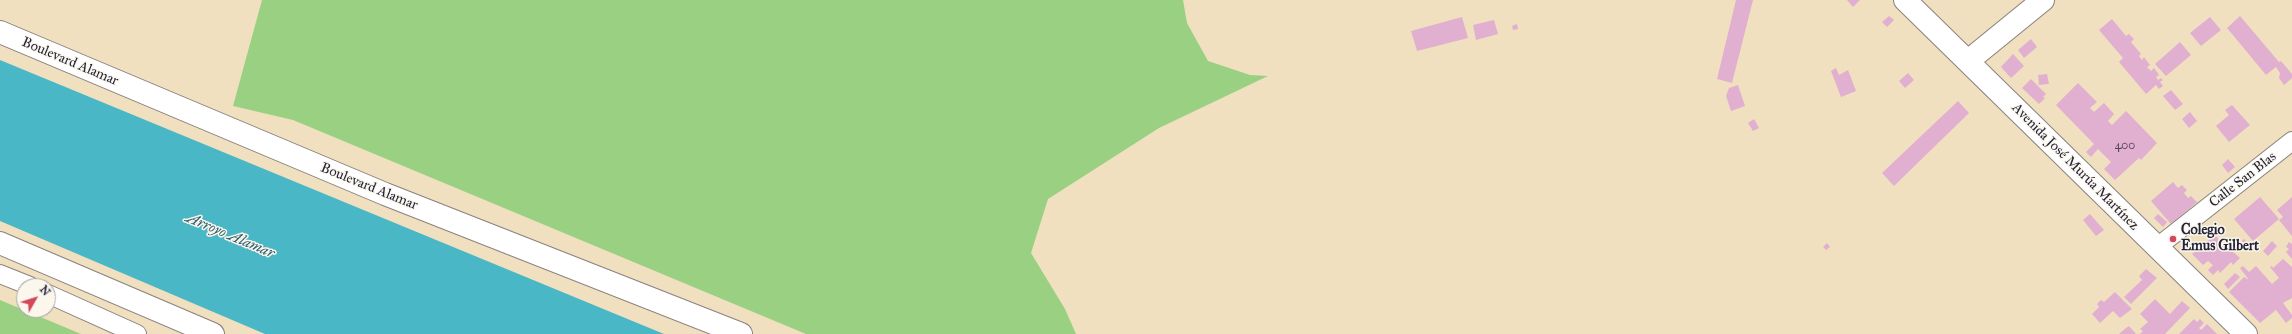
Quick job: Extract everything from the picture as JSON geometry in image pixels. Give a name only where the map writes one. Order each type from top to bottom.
[{"type":"main road","name":"Avenida José Murúa Martínez","points":[[1905,0],[2156,248],[2246,334]]},
{"type":"main road","points":[[1968,61],[2043,0]]},
{"type":"main road","name":"Boulevard Alamar","points":[[0,32],[385,194],[742,334]]},
{"type":"main road","points":[[0,243],[213,334]]},
{"type":"street","name":"Calle San Blas","points":[[2156,248],[2291,144]]},
{"type":"street","points":[[0,274],[16,280]]},
{"type":"street","points":[[56,298],[137,334]]},
{"type":"green space","points":[[262,0],[1183,0],[1187,23],[1208,61],[1250,75],[1268,76],[1159,128],[1048,199],[1031,253],[1065,309],[1076,334],[806,334],[293,120],[233,106]]},
{"type":"green space","points":[[0,300],[16,307],[16,318],[43,318],[81,334],[0,334]]},
{"type":"water","name":"Arroyo Alamar","points":[[0,60],[664,334],[265,334],[0,221]]},
{"type":"building","points":[[1736,0],[1753,0],[1732,83],[1717,79]]},
{"type":"building","points":[[1847,0],[1860,0],[1853,7]]},
{"type":"building","points":[[1889,16],[1894,20],[1887,27],[1882,22]]},
{"type":"building","points":[[2240,16],[2279,62],[2281,61],[2292,74],[2292,78],[2284,85],[2279,78],[2280,73],[2276,67],[2266,75],[2227,28]]},
{"type":"building","points":[[1462,17],[1468,38],[1417,51],[1411,31]]},
{"type":"building","points":[[2210,17],[2221,30],[2201,46],[2190,33]]},
{"type":"building","points":[[2112,19],[2126,36],[2129,34],[2134,39],[2131,42],[2141,54],[2139,56],[2142,60],[2144,57],[2150,65],[2147,67],[2151,71],[2154,68],[2159,75],[2156,77],[2158,80],[2161,78],[2163,80],[2160,82],[2163,86],[2159,89],[2156,85],[2146,94],[2119,62],[2123,58],[2099,30]]},
{"type":"building","points":[[1494,20],[1498,34],[1476,40],[1473,25]]},
{"type":"building","points":[[1517,24],[1518,29],[1513,30],[1512,26]]},
{"type":"building","points":[[2031,39],[2037,47],[2024,58],[2018,50]]},
{"type":"building","points":[[2180,42],[2191,55],[2166,76],[2155,64]]},
{"type":"building","points":[[2013,54],[2024,66],[2011,78],[2001,67]]},
{"type":"building","points":[[1836,68],[1839,75],[1848,70],[1856,91],[1841,97],[1831,71]]},
{"type":"building","points":[[1908,73],[1914,80],[1905,88],[1899,81]]},
{"type":"building","points":[[2047,74],[2049,84],[2039,85],[2038,75]]},
{"type":"building","points":[[2031,79],[2046,94],[2043,97],[2045,98],[2039,104],[2022,88]]},
{"type":"building","points":[[2078,83],[2097,102],[2090,108],[2094,112],[2104,103],[2114,114],[2108,121],[2112,125],[2126,111],[2157,143],[2141,160],[2139,158],[2115,180],[2104,169],[2111,162],[2098,149],[2091,157],[2086,152],[2094,144],[2056,105]]},
{"type":"building","points":[[1738,85],[1745,106],[1731,111],[1726,96],[1729,88]]},
{"type":"building","points":[[2171,90],[2183,104],[2175,110],[2163,96]]},
{"type":"building","points":[[1958,101],[1969,113],[1894,186],[1882,173]]},
{"type":"building","points":[[2232,105],[2250,125],[2229,142],[2216,126],[2229,115],[2225,110]]},
{"type":"building","points":[[2190,112],[2197,121],[2189,128],[2182,119]]},
{"type":"building","points":[[1754,119],[1759,128],[1753,131],[1748,123]]},
{"type":"building","points":[[2228,159],[2235,167],[2228,173],[2222,165]]},
{"type":"building","points":[[2173,182],[2178,188],[2182,185],[2187,190],[2184,193],[2188,198],[2191,196],[2197,202],[2171,224],[2151,201]]},
{"type":"building","points":[[2260,197],[2279,219],[2253,241],[2234,219]]},
{"type":"building","points":[[2292,197],[2292,236],[2279,220],[2283,217],[2277,210]]},
{"type":"building","points":[[2090,214],[2104,230],[2096,236],[2083,220]]},
{"type":"building","points":[[2158,214],[2167,222],[2163,227],[2154,218]]},
{"type":"building","points":[[2215,235],[2222,243],[2227,245],[2229,243],[2233,246],[2230,249],[2240,258],[2233,265],[2231,262],[2220,273],[2218,270],[2213,275],[2208,270],[2213,265],[2208,261],[2203,265],[2192,254]]},
{"type":"building","points":[[2244,239],[2249,244],[2246,246],[2242,241]]},
{"type":"building","points":[[2272,241],[2277,246],[2268,256],[2263,251]]},
{"type":"building","points":[[2289,242],[2292,244],[2292,259],[2286,252],[2289,249],[2286,247]]},
{"type":"building","points":[[1827,243],[1830,247],[1826,250],[1823,247]]},
{"type":"building","points":[[2283,259],[2292,267],[2292,298],[2283,303],[2292,315],[2292,318],[2286,323],[2276,310],[2260,323],[2229,292],[2244,277],[2249,280],[2240,268],[2243,266],[2249,272],[2256,266],[2272,284],[2279,278],[2270,267],[2272,266],[2273,268]]},
{"type":"building","points":[[2146,269],[2157,278],[2131,304],[2124,297],[2142,280],[2139,276]]},
{"type":"building","points":[[2235,273],[2240,277],[2228,289],[2224,284]]},
{"type":"building","points":[[2115,292],[2132,309],[2120,318],[2113,311],[2100,323],[2092,314],[2099,307],[2097,304],[2101,300],[2104,302]]},
{"type":"building","points":[[2155,299],[2170,314],[2182,301],[2190,308],[2165,334],[2140,334],[2143,331],[2140,329],[2148,322],[2140,314]]},
{"type":"building","points":[[2194,319],[2197,322],[2200,319],[2204,323],[2199,328],[2201,330],[2207,324],[2217,334],[2179,334]]},
{"type":"building","points":[[2129,326],[2136,334],[2119,334],[2126,328]]},
{"type":"place","name":"Colegio Emus Gilbert","points":[[2173,239]]}]
